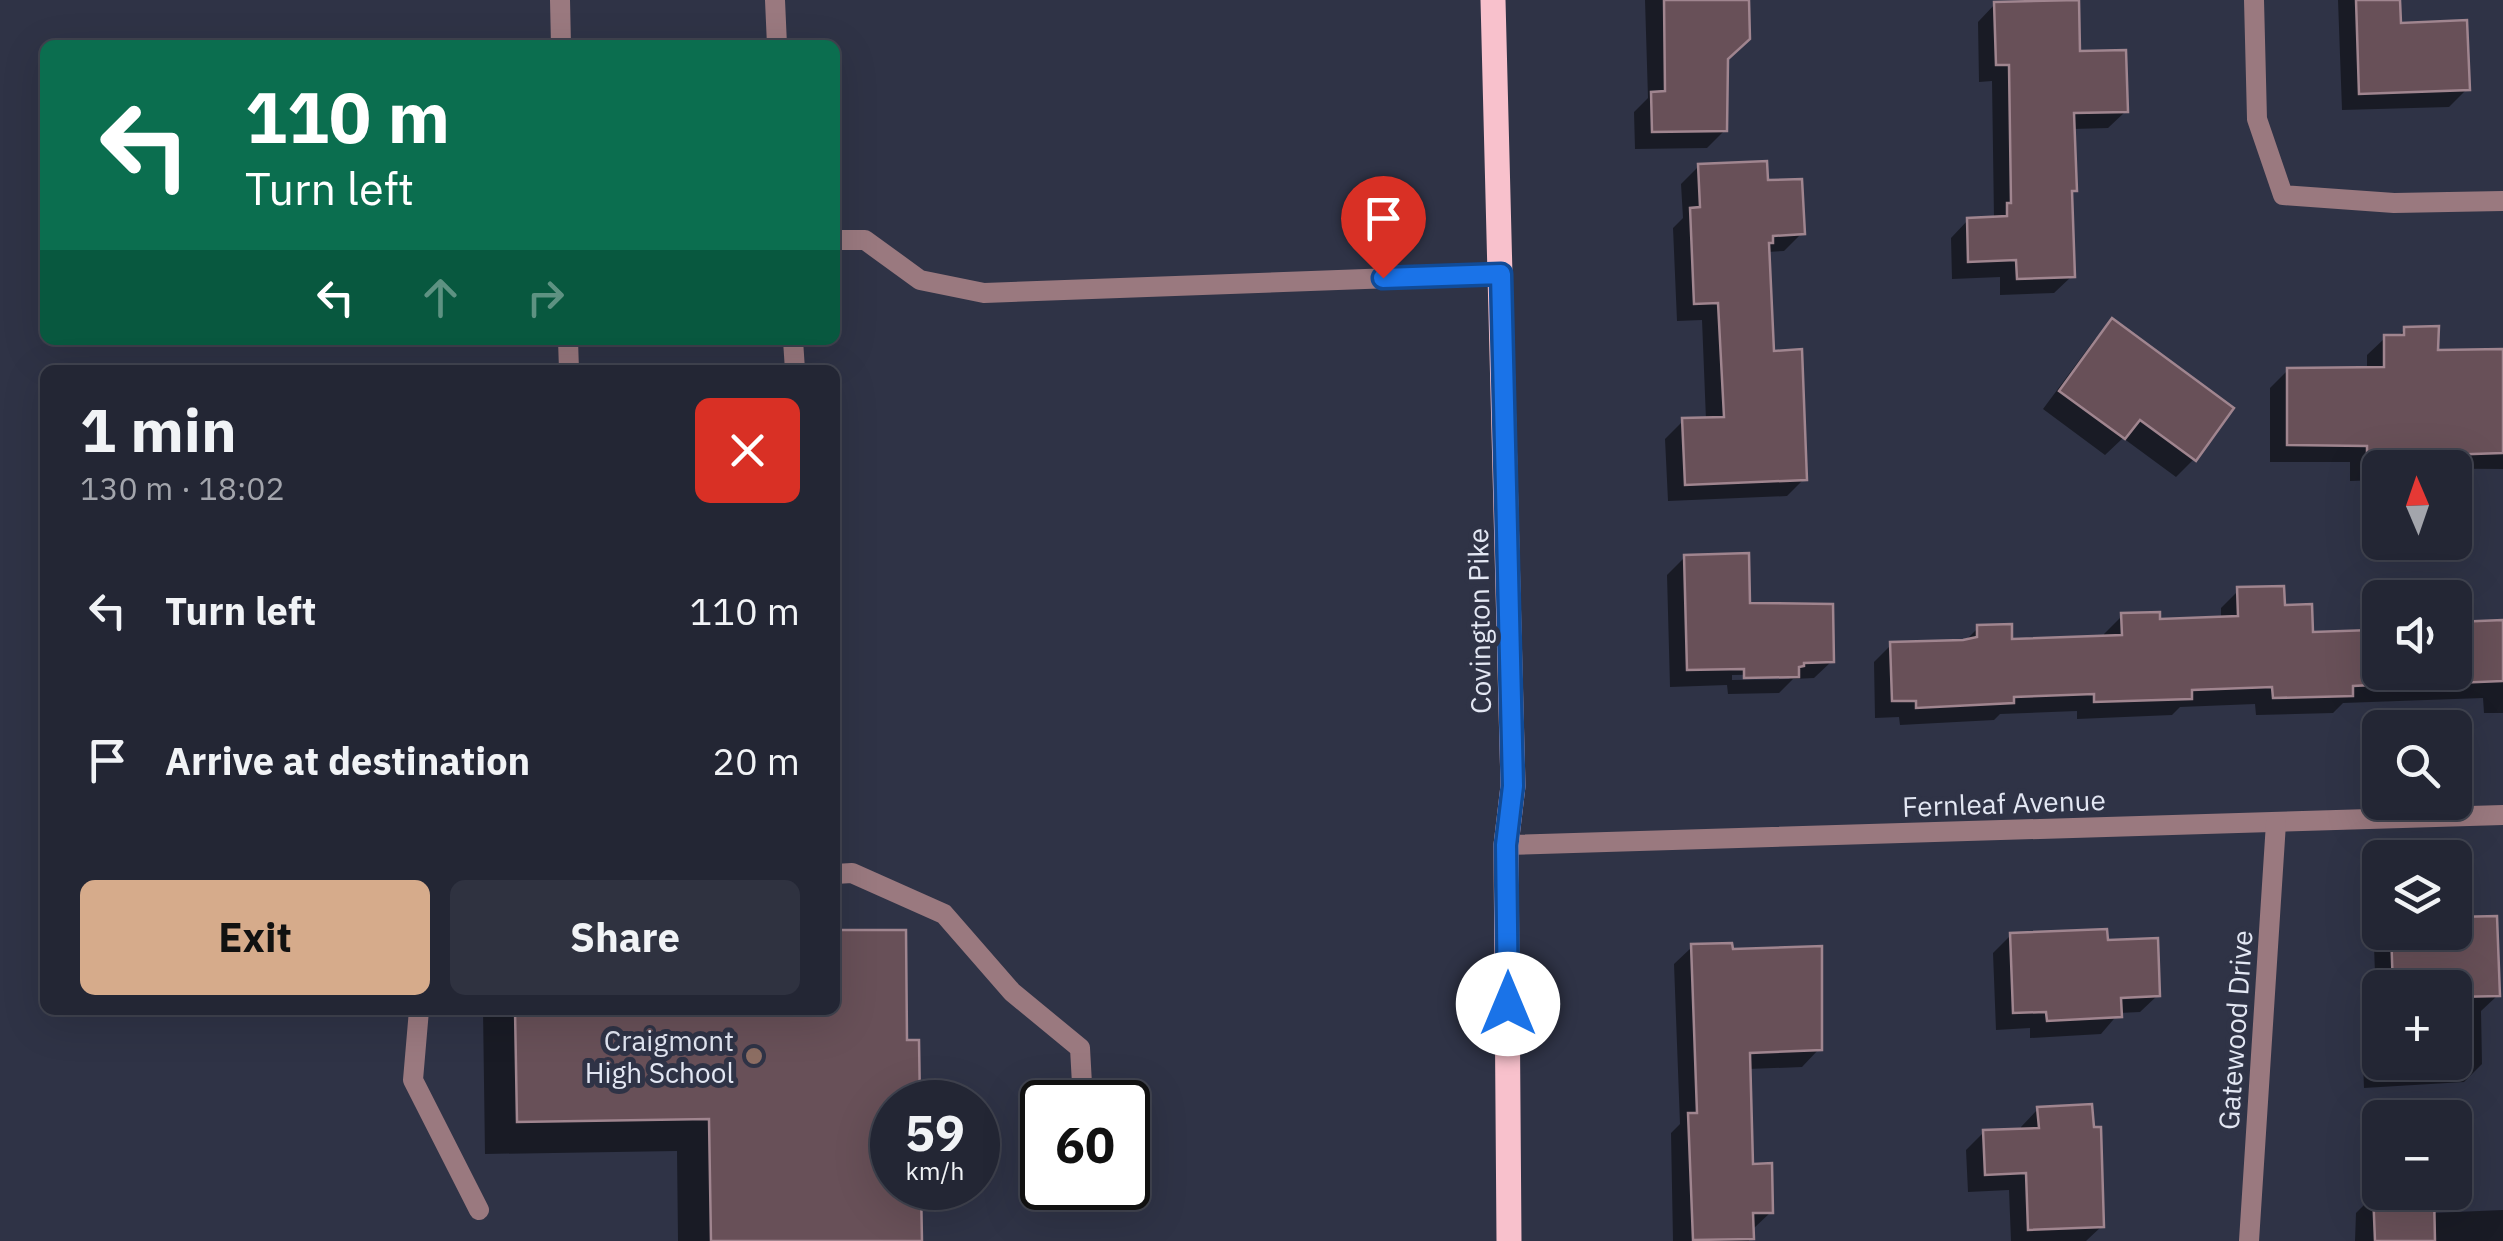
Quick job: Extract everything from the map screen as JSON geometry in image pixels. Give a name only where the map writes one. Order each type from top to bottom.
[{"type":"main road","name":"Covington Pike","points":[[1493,0],[1513,786],[1506,845],[1510,1241]]},
{"type":"street","points":[[560,0],[561,40]]},
{"type":"street","points":[[775,0],[777,40]]},
{"type":"street","points":[[2254,0],[2258,119],[2283,194],[2394,203],[2503,200]]},
{"type":"street","points":[[840,240],[864,240],[920,280],[984,293],[1501,274]]},
{"type":"street","name":"Fernleaf Avenue","points":[[1506,845],[2503,815]]},
{"type":"street","name":"Gatewood Drive","points":[[2249,1241],[2276,823]]},
{"type":"street","points":[[840,874],[852,874],[944,914],[1012,992],[1080,1048],[1082,1080]]},
{"type":"street","points":[[420,1015],[413,1080],[479,1210]]},
{"type":"building","points":[[1664,0],[1749,0],[1750,39],[1728,59],[1727,131],[1652,132],[1651,92],[1665,91]]},
{"type":"building","points":[[2079,0],[2080,51],[2126,50],[2128,112],[2074,113],[2075,277],[2017,279],[2016,260],[1968,262],[1967,218],[2007,216],[2007,203],[2011,203],[2009,65],[1996,65],[1994,2]]},
{"type":"building","points":[[2356,0],[2400,0],[2401,23],[2467,20],[2470,90],[2359,94]]},
{"type":"building","points":[[1767,161],[1768,180],[1802,179],[1805,234],[1773,236],[1773,243],[1769,243],[1774,351],[1802,349],[1807,480],[1685,485],[1682,418],[1724,417],[1718,303],[1694,304],[1690,208],[1700,207],[1698,164]]},
{"type":"building","points":[[2112,318],[2234,408],[2196,461],[2140,420],[2125,439],[2059,391]]},
{"type":"building","points":[[2439,326],[2438,350],[2503,349],[2503,453],[2287,445],[2287,368],[2384,367],[2384,335],[2404,335],[2404,327]]},
{"type":"building","points":[[1749,553],[1750,603],[1833,604],[1834,662],[1804,663],[1799,667],[1799,677],[1744,678],[1744,669],[1687,670],[1684,555]]},
{"type":"building","points":[[2284,586],[2285,605],[2312,604],[2313,632],[2362,630],[2362,686],[2353,686],[2353,696],[2273,698],[2272,687],[2192,690],[2192,699],[2094,702],[2094,694],[2014,697],[2014,703],[1916,708],[1916,701],[1892,701],[1890,642],[1963,640],[1977,637],[1977,625],[2012,624],[2012,639],[2122,635],[2121,613],[2160,612],[2160,619],[2238,616],[2237,587]]},
{"type":"building","points":[[2503,620],[2503,681],[2472,682],[2472,621]]},
{"type":"building","points":[[2497,916],[2500,996],[2472,997],[2472,970],[2392,970],[2392,950],[2472,950],[2472,917]]},
{"type":"building","points":[[2107,929],[2108,940],[2158,938],[2160,996],[2121,998],[2122,1017],[2047,1021],[2046,1012],[2013,1013],[2010,933]]},
{"type":"building","points":[[840,930],[906,930],[907,1040],[919,1040],[920,1080],[870,1080],[870,1210],[921,1210],[922,1241],[711,1241],[709,1119],[517,1122],[515,1015],[840,1015]]},
{"type":"building","points":[[1732,943],[1733,949],[1822,946],[1822,1050],[1750,1053],[1753,1164],[1772,1163],[1773,1213],[1753,1213],[1754,1239],[1693,1240],[1688,1113],[1697,1113],[1691,944]]},
{"type":"building","points":[[2092,1104],[2094,1127],[2101,1127],[2104,1227],[2028,1230],[2026,1173],[1985,1175],[1983,1130],[2039,1128],[2037,1107]]},
{"type":"building","points":[[2374,1210],[2434,1210],[2435,1241],[2375,1241]]},
{"type":"place","name":"Craigmont High School","points":[[754,1056]]},
{"type":"route","points":[[1383,278],[1501,274],[1513,786],[1506,845],[1508,1004]]}]
